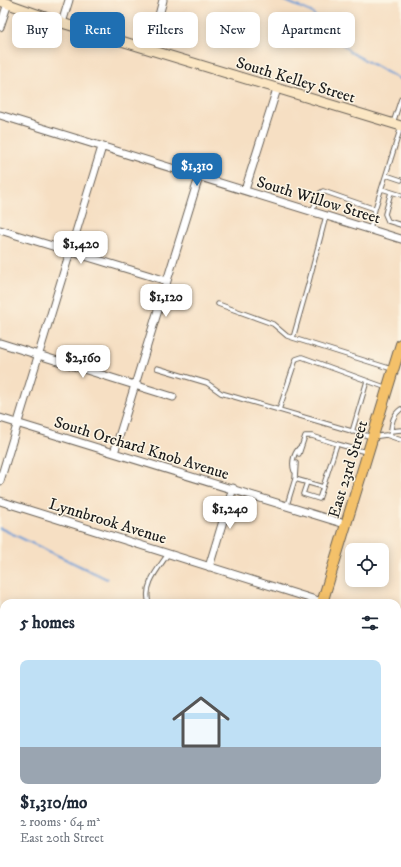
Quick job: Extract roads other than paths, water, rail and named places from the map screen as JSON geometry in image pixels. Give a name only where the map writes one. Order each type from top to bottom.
[{"type":"main road","name":"South Kelley Street","points":[[4,2],[33,12]]},
{"type":"main road","name":"South Kelley Street","points":[[62,22],[277,89],[398,123]]},
{"type":"main road","name":"East 23rd Street","points":[[323,599],[367,452],[399,355],[401,344]]},
{"type":"street","points":[[62,22],[69,0]]},
{"type":"street","points":[[150,50],[163,0]]},
{"type":"street","points":[[0,27],[4,2]]},
{"type":"street","points":[[245,190],[277,89]]},
{"type":"street","name":"South Willow Street","points":[[0,115],[401,239]]},
{"type":"street","points":[[0,481],[16,423],[39,355],[102,147]]},
{"type":"street","points":[[114,453],[136,386],[199,177]]},
{"type":"street","points":[[0,230],[168,281]]},
{"type":"street","points":[[0,343],[173,397]]},
{"type":"street","name":"South Orchard Knob Avenue","points":[[0,418],[233,488],[345,524]]},
{"type":"street","points":[[209,567],[233,488]]},
{"type":"street","name":"Lynnbrook Avenue","points":[[0,501],[309,599]]},
{"type":"lane","points":[[370,229],[396,144],[401,99]]},
{"type":"lane","points":[[398,123],[401,117]]},
{"type":"lane","points":[[396,144],[401,146]]},
{"type":"lane","points":[[386,175],[401,180]]},
{"type":"lane","points":[[382,189],[401,194]]},
{"type":"lane","points":[[312,212],[320,193],[323,191],[375,209]]},
{"type":"lane","points":[[392,192],[385,214],[388,221],[401,225]]},
{"type":"lane","points":[[292,338],[326,216]]},
{"type":"lane","points":[[218,304],[273,324],[292,338],[393,370]]},
{"type":"lane","points":[[279,410],[296,359],[302,357],[387,388]]},
{"type":"lane","points":[[157,368],[208,383],[221,393],[352,432],[372,437],[380,435],[390,436],[401,440]]},
{"type":"lane","points":[[352,432],[367,381]]},
{"type":"lane","points":[[390,436],[395,415],[401,409]]},
{"type":"lane","points":[[391,431],[401,430]]},
{"type":"lane","points":[[299,454],[306,436],[308,435],[367,452]]},
{"type":"lane","points":[[307,482],[303,494],[319,499],[337,444]]},
{"type":"lane","points":[[287,505],[295,479],[292,465],[296,451],[302,445]]},
{"type":"lane","points":[[294,471],[296,463]]},
{"type":"lane","points":[[295,479],[323,487]]},
{"type":"lane","points":[[148,599],[148,586],[168,554]]},
{"type":"waterway","points":[[283,0],[311,12],[350,52],[401,80]]},
{"type":"waterway","points":[[0,528],[107,579]]}]
